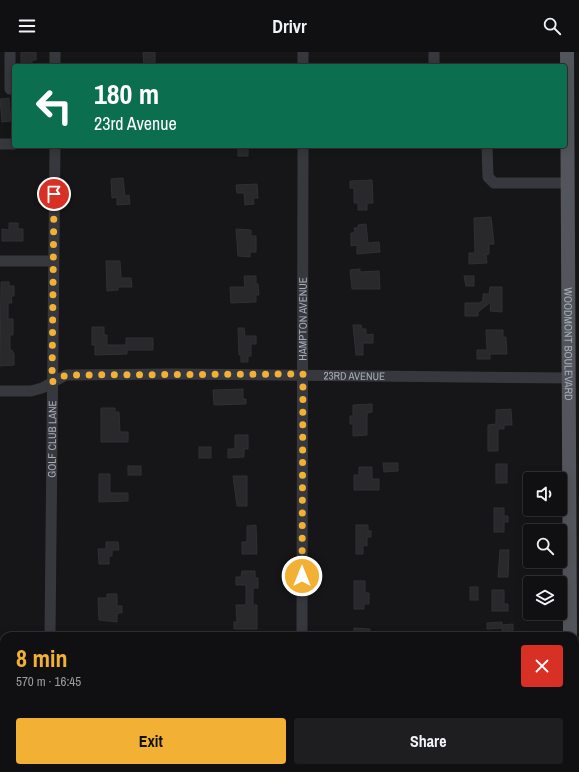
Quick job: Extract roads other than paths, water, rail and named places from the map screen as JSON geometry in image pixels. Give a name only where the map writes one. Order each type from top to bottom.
[{"type":"main road","name":"WOODMONT BOULEVARD","points":[[567,91],[568,52]]},
{"type":"main road","name":"WOODMONT BOULEVARD","points":[[567,148],[570,632]]},
{"type":"street","points":[[10,52],[10,89]]},
{"type":"street","points":[[55,52],[55,64]]},
{"type":"street","points":[[303,52],[303,64]]},
{"type":"street","points":[[434,52],[434,64]]},
{"type":"street","points":[[0,144],[12,144]]},
{"type":"street","name":"GOLF CLUB LANE","points":[[50,632],[54,148]]},
{"type":"street","name":"HAMPTON AVENUE","points":[[302,632],[303,148]]},
{"type":"street","points":[[487,148],[488,177],[494,183],[568,183]]},
{"type":"street","points":[[0,261],[53,261]]},
{"type":"street","name":"23RD AVENUE","points":[[0,391],[31,391],[42,388],[66,375],[303,374],[569,378]]}]
